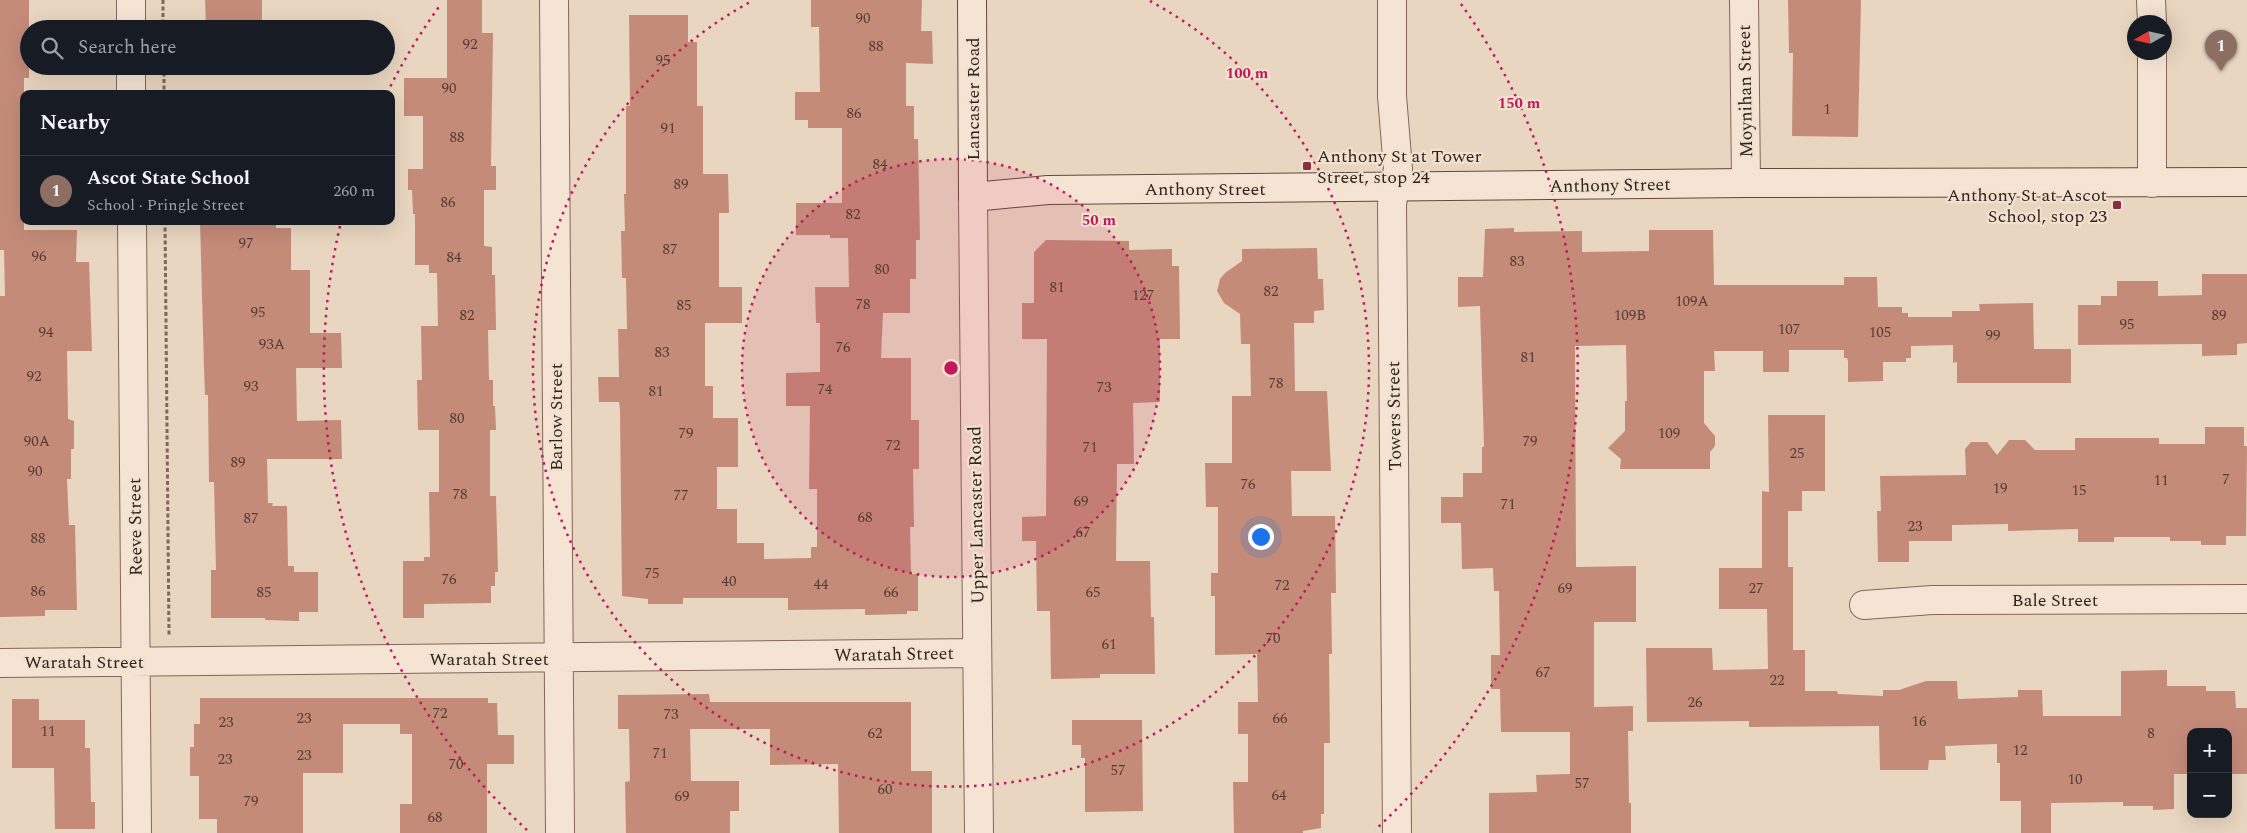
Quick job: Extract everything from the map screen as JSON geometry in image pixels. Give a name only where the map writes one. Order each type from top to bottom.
[{"type":"street","points":[[130,0],[131,20]]},
{"type":"street","name":"Barlow Street","points":[[554,0],[560,833]]},
{"type":"street","name":"Lancaster Road","points":[[972,0],[973,197]]},
{"type":"street","name":"Towers Street","points":[[1392,0],[1392,96],[1398,168],[1392,210],[1397,833]]},
{"type":"street","name":"Moynihan Street","points":[[1744,0],[1746,183]]},
{"type":"street","points":[[2152,0],[2152,15]]},
{"type":"street","points":[[2152,60],[2152,183]]},
{"type":"street","points":[[131,75],[131,90]]},
{"type":"street","name":"Anthony Street","points":[[973,197],[1048,190],[1746,183],[2247,182]]},
{"type":"street","name":"Upper Lancaster Road","points":[[973,197],[978,833]]},
{"type":"street","name":"Reeve Street","points":[[132,225],[137,833]]},
{"type":"street","name":"Bale Street","points":[[1864,605],[1932,600],[2247,599]]},
{"type":"street","name":"Waratah Street","points":[[0,663],[558,659],[977,653]]},
{"type":"path","points":[[163,0],[163,20]]},
{"type":"path","points":[[164,75],[164,90]]},
{"type":"path","points":[[165,225],[168,643]]},
{"type":"building","points":[[0,0],[29,0],[29,20],[20,20],[20,75],[29,75],[29,78],[24,78],[24,90],[20,90],[20,225],[24,225],[24,230],[77,230],[76,262],[89,262],[92,351],[67,351],[68,419],[74,421],[74,449],[71,449],[71,479],[67,479],[69,525],[75,525],[77,610],[45,610],[45,616],[0,617],[0,296],[5,296],[4,250],[0,250]]},
{"type":"building","points":[[205,0],[262,0],[262,20],[206,20]]},
{"type":"building","points":[[447,0],[482,0],[482,33],[493,33],[491,166],[496,166],[496,190],[484,190],[484,246],[492,247],[492,275],[495,275],[496,330],[488,330],[489,380],[493,380],[493,406],[495,406],[496,430],[490,430],[490,496],[496,496],[498,572],[495,572],[495,586],[491,586],[491,603],[424,604],[424,618],[403,618],[403,561],[424,561],[424,557],[430,557],[429,492],[439,492],[439,430],[418,430],[417,380],[422,380],[421,326],[438,326],[437,273],[429,273],[429,265],[415,265],[415,214],[413,214],[412,190],[408,190],[408,169],[423,169],[423,116],[404,116],[404,78],[447,78]]},
{"type":"building","points":[[811,0],[922,0],[921,31],[932,31],[933,64],[906,63],[906,106],[914,106],[914,139],[918,139],[920,240],[916,240],[916,279],[910,279],[910,313],[883,313],[881,358],[911,358],[911,420],[919,420],[919,469],[913,469],[914,527],[910,527],[911,574],[918,574],[918,611],[907,611],[907,614],[865,615],[865,609],[788,610],[788,598],[683,598],[683,604],[648,604],[648,599],[622,596],[620,409],[619,402],[599,402],[598,377],[619,377],[618,329],[627,329],[626,278],[622,278],[621,231],[625,231],[626,106],[630,106],[629,15],[688,15],[688,42],[697,42],[697,106],[703,106],[703,174],[728,174],[729,213],[719,213],[719,287],[742,287],[742,323],[705,323],[705,386],[713,386],[713,418],[738,418],[738,467],[717,467],[717,509],[737,509],[737,543],[764,543],[764,559],[811,558],[811,547],[817,547],[817,489],[809,489],[810,406],[786,406],[786,373],[820,372],[820,323],[816,323],[815,287],[849,287],[848,238],[830,238],[830,235],[796,235],[796,203],[842,203],[842,128],[808,128],[808,120],[795,120],[795,92],[820,92],[819,27],[811,27]]},
{"type":"building","points":[[1788,0],[1861,0],[1858,137],[1792,136],[1793,53],[1789,53]]},
{"type":"building","points":[[200,225],[276,225],[276,228],[291,228],[291,270],[310,270],[310,333],[341,333],[342,368],[296,368],[297,421],[341,420],[342,459],[267,459],[268,503],[273,503],[272,506],[287,506],[288,566],[294,566],[294,572],[318,572],[318,612],[299,612],[299,621],[265,620],[265,618],[211,618],[211,570],[216,570],[214,482],[209,482],[208,395],[205,395]]},
{"type":"building","points":[[1514,228],[1514,232],[1582,231],[1582,252],[1649,251],[1649,230],[1713,230],[1714,285],[1844,285],[1844,277],[1877,277],[1878,307],[1902,307],[1902,313],[1908,313],[1908,317],[1952,317],[1952,311],[1980,311],[1979,304],[2033,303],[2034,349],[2071,349],[2071,383],[1957,383],[1957,362],[1953,363],[1953,345],[1911,346],[1911,358],[1906,358],[1906,362],[1883,362],[1883,381],[1848,382],[1848,361],[1847,358],[1844,358],[1844,350],[1789,350],[1789,372],[1763,372],[1763,351],[1714,351],[1715,371],[1704,371],[1704,423],[1715,436],[1715,446],[1710,452],[1710,469],[1620,469],[1621,459],[1608,448],[1625,431],[1625,401],[1627,401],[1626,345],[1575,346],[1576,567],[1636,566],[1636,622],[1594,622],[1594,707],[1633,706],[1633,731],[1628,731],[1631,833],[1489,833],[1489,793],[1537,792],[1536,775],[1570,774],[1570,732],[1501,732],[1500,689],[1491,689],[1491,655],[1500,655],[1499,591],[1494,591],[1493,568],[1462,569],[1461,523],[1441,523],[1441,497],[1463,497],[1463,473],[1482,473],[1482,447],[1484,447],[1480,306],[1458,307],[1458,277],[1483,277],[1485,229]]},
{"type":"building","points":[[1046,240],[1129,241],[1129,250],[1172,249],[1172,266],[1179,266],[1180,339],[1160,339],[1160,402],[1133,403],[1134,464],[1117,464],[1116,561],[1150,561],[1151,617],[1154,617],[1155,674],[1100,674],[1100,678],[1051,679],[1050,611],[1037,611],[1036,541],[1022,541],[1022,517],[1046,516],[1047,339],[1022,339],[1022,303],[1034,303],[1034,252]]},
{"type":"building","points":[[1317,248],[1318,279],[1323,279],[1324,310],[1314,311],[1314,323],[1294,323],[1295,391],[1327,391],[1331,471],[1291,471],[1292,516],[1335,516],[1336,593],[1331,593],[1332,654],[1329,654],[1330,743],[1324,743],[1324,814],[1321,814],[1321,828],[1303,831],[1303,833],[1234,833],[1233,782],[1248,782],[1248,734],[1238,734],[1238,702],[1258,702],[1257,654],[1215,655],[1215,596],[1211,596],[1211,573],[1218,573],[1218,507],[1206,507],[1205,463],[1232,463],[1232,396],[1251,396],[1250,344],[1241,344],[1240,314],[1224,303],[1217,291],[1220,279],[1225,273],[1242,261],[1242,249]]},
{"type":"building","points":[[2202,274],[2247,274],[2247,343],[2237,344],[2237,355],[2202,356],[2202,344],[2078,345],[2078,305],[2101,305],[2101,296],[2117,296],[2117,281],[2158,281],[2158,296],[2202,295]]},
{"type":"building","points":[[1768,415],[1825,415],[1825,491],[1802,491],[1802,511],[1788,511],[1788,567],[1793,567],[1793,650],[1805,650],[1805,691],[1837,691],[1838,694],[1883,696],[1883,690],[1899,690],[1926,681],[1957,681],[1958,699],[2018,697],[2018,690],[2042,690],[2043,716],[2121,716],[2121,671],[2167,670],[2167,686],[2206,686],[2206,691],[2235,691],[2236,708],[2247,708],[2247,774],[2232,774],[2232,728],[2187,728],[2187,774],[2174,774],[2174,809],[2153,810],[2153,806],[2123,806],[2123,802],[2051,803],[2051,833],[2021,833],[2021,801],[2000,801],[2000,763],[1997,763],[1997,744],[1945,746],[1946,760],[1929,760],[1928,770],[1880,770],[1879,726],[1749,727],[1749,721],[1647,722],[1646,648],[1712,648],[1713,670],[1768,669],[1767,609],[1719,609],[1719,568],[1762,568],[1762,491],[1769,492]]},
{"type":"building","points":[[2205,427],[2244,427],[2244,446],[2247,446],[2246,536],[2226,536],[2226,545],[2201,545],[2201,541],[2170,541],[2170,537],[2114,537],[2114,542],[2078,542],[2078,529],[2008,531],[2008,524],[1952,525],[1952,541],[1909,541],[1909,562],[1878,562],[1877,511],[1881,511],[1880,476],[1966,475],[1965,449],[1971,442],[1987,442],[1997,455],[2009,440],[2025,440],[2035,450],[2075,450],[2075,438],[2159,438],[2159,444],[2205,444]]},
{"type":"building","points":[[709,694],[710,702],[911,702],[911,771],[932,771],[932,833],[839,833],[838,764],[770,765],[770,729],[690,729],[691,781],[739,781],[739,811],[730,811],[730,833],[626,833],[625,782],[630,781],[629,729],[618,729],[618,695]]},
{"type":"building","points":[[200,698],[488,698],[488,703],[497,703],[498,735],[514,735],[514,764],[487,764],[487,833],[400,833],[400,804],[412,804],[412,734],[400,734],[400,724],[343,724],[343,773],[303,773],[303,833],[217,833],[217,819],[199,819],[199,776],[190,776],[190,747],[194,747],[194,724],[200,724]]},
{"type":"building","points":[[12,699],[39,699],[39,720],[85,720],[85,748],[90,748],[91,802],[95,802],[95,829],[55,829],[54,768],[12,768]]},
{"type":"building","points":[[1072,720],[1142,720],[1143,811],[1085,812],[1085,758],[1081,758],[1081,745],[1072,745]]},
{"type":"place","name":"Ascot State School","points":[[2221,71]]},
{"type":"place","name":"Anthony St at Tower Street, stop 24","points":[[1307,166]]},
{"type":"place","name":"Anthony St at Ascot School, stop 23","points":[[2117,205]]}]
